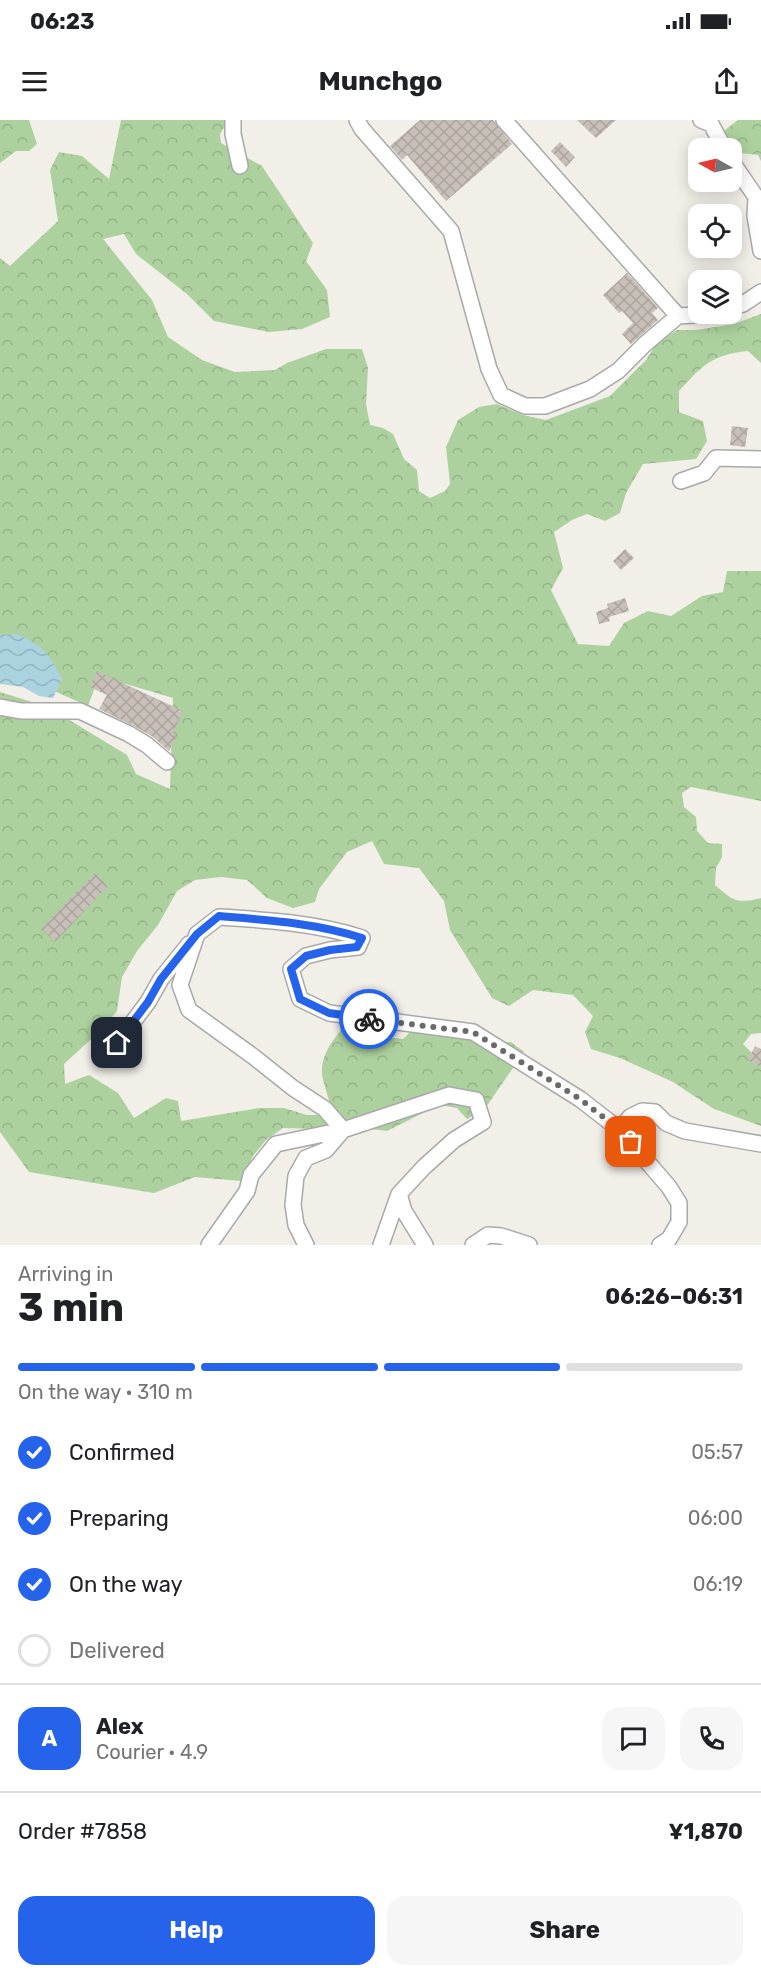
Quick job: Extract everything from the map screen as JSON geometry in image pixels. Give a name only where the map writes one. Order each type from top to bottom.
[{"type":"street","points":[[232,120],[240,166]]},
{"type":"street","points":[[357,120],[362,129],[451,231],[489,369],[501,394],[525,406],[545,406],[590,389],[618,370],[678,316],[688,315]]},
{"type":"street","points":[[504,120],[678,316]]},
{"type":"street","points":[[701,120],[711,124],[719,138]]},
{"type":"street","points":[[742,177],[756,197],[755,216],[761,251]]},
{"type":"street","points":[[742,304],[761,292]]},
{"type":"street","points":[[681,480],[704,473],[716,458],[761,459]]},
{"type":"street","points":[[0,707],[21,711],[80,711],[129,734],[147,745],[167,762]]},
{"type":"street","points":[[117,1043],[148,1002],[161,979],[197,934],[219,916],[281,921],[337,930],[362,938],[357,947],[306,956],[291,969],[300,999],[329,1013],[473,1032],[580,1099],[620,1130],[669,1187],[679,1203],[679,1222],[669,1239],[660,1245]]},
{"type":"street","points":[[197,934],[180,985],[189,1011],[325,1109],[343,1130]]},
{"type":"street","points":[[209,1245],[248,1191],[251,1175],[276,1144],[343,1130],[449,1095],[476,1100],[483,1122],[454,1140],[399,1194],[381,1245]]},
{"type":"street","points":[[620,1130],[630,1117],[642,1111],[655,1112],[666,1123],[685,1131],[761,1144]]},
{"type":"street","points":[[306,1245],[296,1225],[292,1204],[296,1176],[306,1158],[326,1150],[343,1130]]},
{"type":"street","points":[[399,1194],[404,1211],[425,1245]]},
{"type":"street","points":[[472,1245],[488,1235],[501,1236],[528,1245]]},
{"type":"green space","points":[[0,120],[29,120],[37,144],[29,151],[16,151],[0,163]]},
{"type":"green space","points":[[121,120],[229,120],[220,134],[221,143],[262,166],[313,243],[306,261],[327,290],[330,317],[302,329],[269,332],[214,321],[187,294],[136,254],[124,234],[103,239],[152,300],[168,337],[202,360],[235,372],[275,370],[287,363],[326,349],[362,349],[368,368],[366,404],[370,425],[383,428],[393,434],[404,459],[417,470],[419,491],[430,498],[445,491],[450,484],[446,447],[458,420],[479,407],[497,404],[523,415],[546,420],[610,396],[646,360],[657,343],[677,330],[742,324],[742,321],[761,314],[761,363],[748,351],[725,355],[702,368],[679,391],[679,412],[703,421],[707,441],[696,459],[643,464],[626,493],[620,513],[605,521],[587,514],[572,520],[554,532],[563,568],[551,590],[578,644],[609,646],[624,623],[648,611],[671,616],[702,596],[723,592],[727,571],[761,571],[761,801],[691,787],[682,793],[684,807],[696,817],[697,831],[708,843],[722,844],[722,857],[716,868],[715,885],[736,900],[761,898],[761,1033],[751,1034],[743,1044],[761,1062],[761,1126],[714,1109],[673,1082],[620,1058],[591,1049],[585,1032],[593,1016],[573,995],[533,990],[509,1006],[492,998],[450,930],[444,901],[419,868],[384,864],[372,841],[347,852],[319,889],[315,902],[293,908],[267,898],[247,880],[221,877],[195,880],[177,891],[158,925],[137,951],[122,977],[117,1011],[101,1030],[64,1064],[65,1084],[89,1075],[118,1093],[134,1118],[166,1098],[178,1101],[181,1121],[259,1108],[284,1108],[307,1115],[331,1115],[322,1074],[327,1050],[347,1023],[369,1022],[377,1027],[385,1037],[403,1039],[415,1027],[489,1043],[511,1042],[524,1052],[484,1110],[467,1119],[457,1108],[439,1105],[387,1131],[336,1125],[316,1129],[283,1128],[266,1140],[253,1156],[241,1181],[195,1177],[154,1193],[29,1172],[0,1132],[0,692],[48,707],[127,755],[136,774],[170,789],[173,698],[99,676],[88,706],[54,691],[0,644],[0,258],[10,266],[58,221],[50,170],[59,152],[82,156],[109,179]]},
{"type":"green space","points":[[738,120],[761,120],[761,161],[758,155],[742,153],[742,138],[724,138],[725,130]]},
{"type":"water","points":[[17,634],[40,647],[57,670],[62,679],[53,698],[39,696],[23,687],[0,684],[0,635]]},
{"type":"building","points":[[420,120],[493,120],[512,144],[446,201],[407,155],[402,160],[390,146]]},
{"type":"building","points":[[577,120],[616,120],[596,138]]},
{"type":"building","points":[[560,142],[575,157],[566,167],[551,151]]},
{"type":"building","points":[[627,273],[658,308],[652,313],[658,320],[631,344],[622,334],[633,323],[622,311],[619,313],[603,295]]},
{"type":"building","points":[[732,426],[748,428],[745,447],[730,445]]},
{"type":"building","points":[[625,549],[634,558],[621,570],[613,561]]},
{"type":"building","points":[[625,598],[629,611],[609,617],[610,621],[599,624],[596,612],[608,608],[607,604]]},
{"type":"building","points":[[97,671],[183,711],[173,733],[178,735],[169,751],[153,737],[99,709],[107,695],[90,687]]},
{"type":"building","points":[[95,873],[108,886],[55,942],[41,929]]},
{"type":"building","points":[[755,1046],[761,1049],[761,1067],[748,1060]]},
{"type":"way so far","points":[[369,1019],[473,1032],[580,1099],[620,1130],[631,1142]]},
{"type":"route","points":[[117,1043],[148,1002],[161,979],[197,934],[219,916],[281,921],[337,930],[362,938],[357,947],[306,956],[291,969],[300,999],[329,1013],[369,1019]]}]
